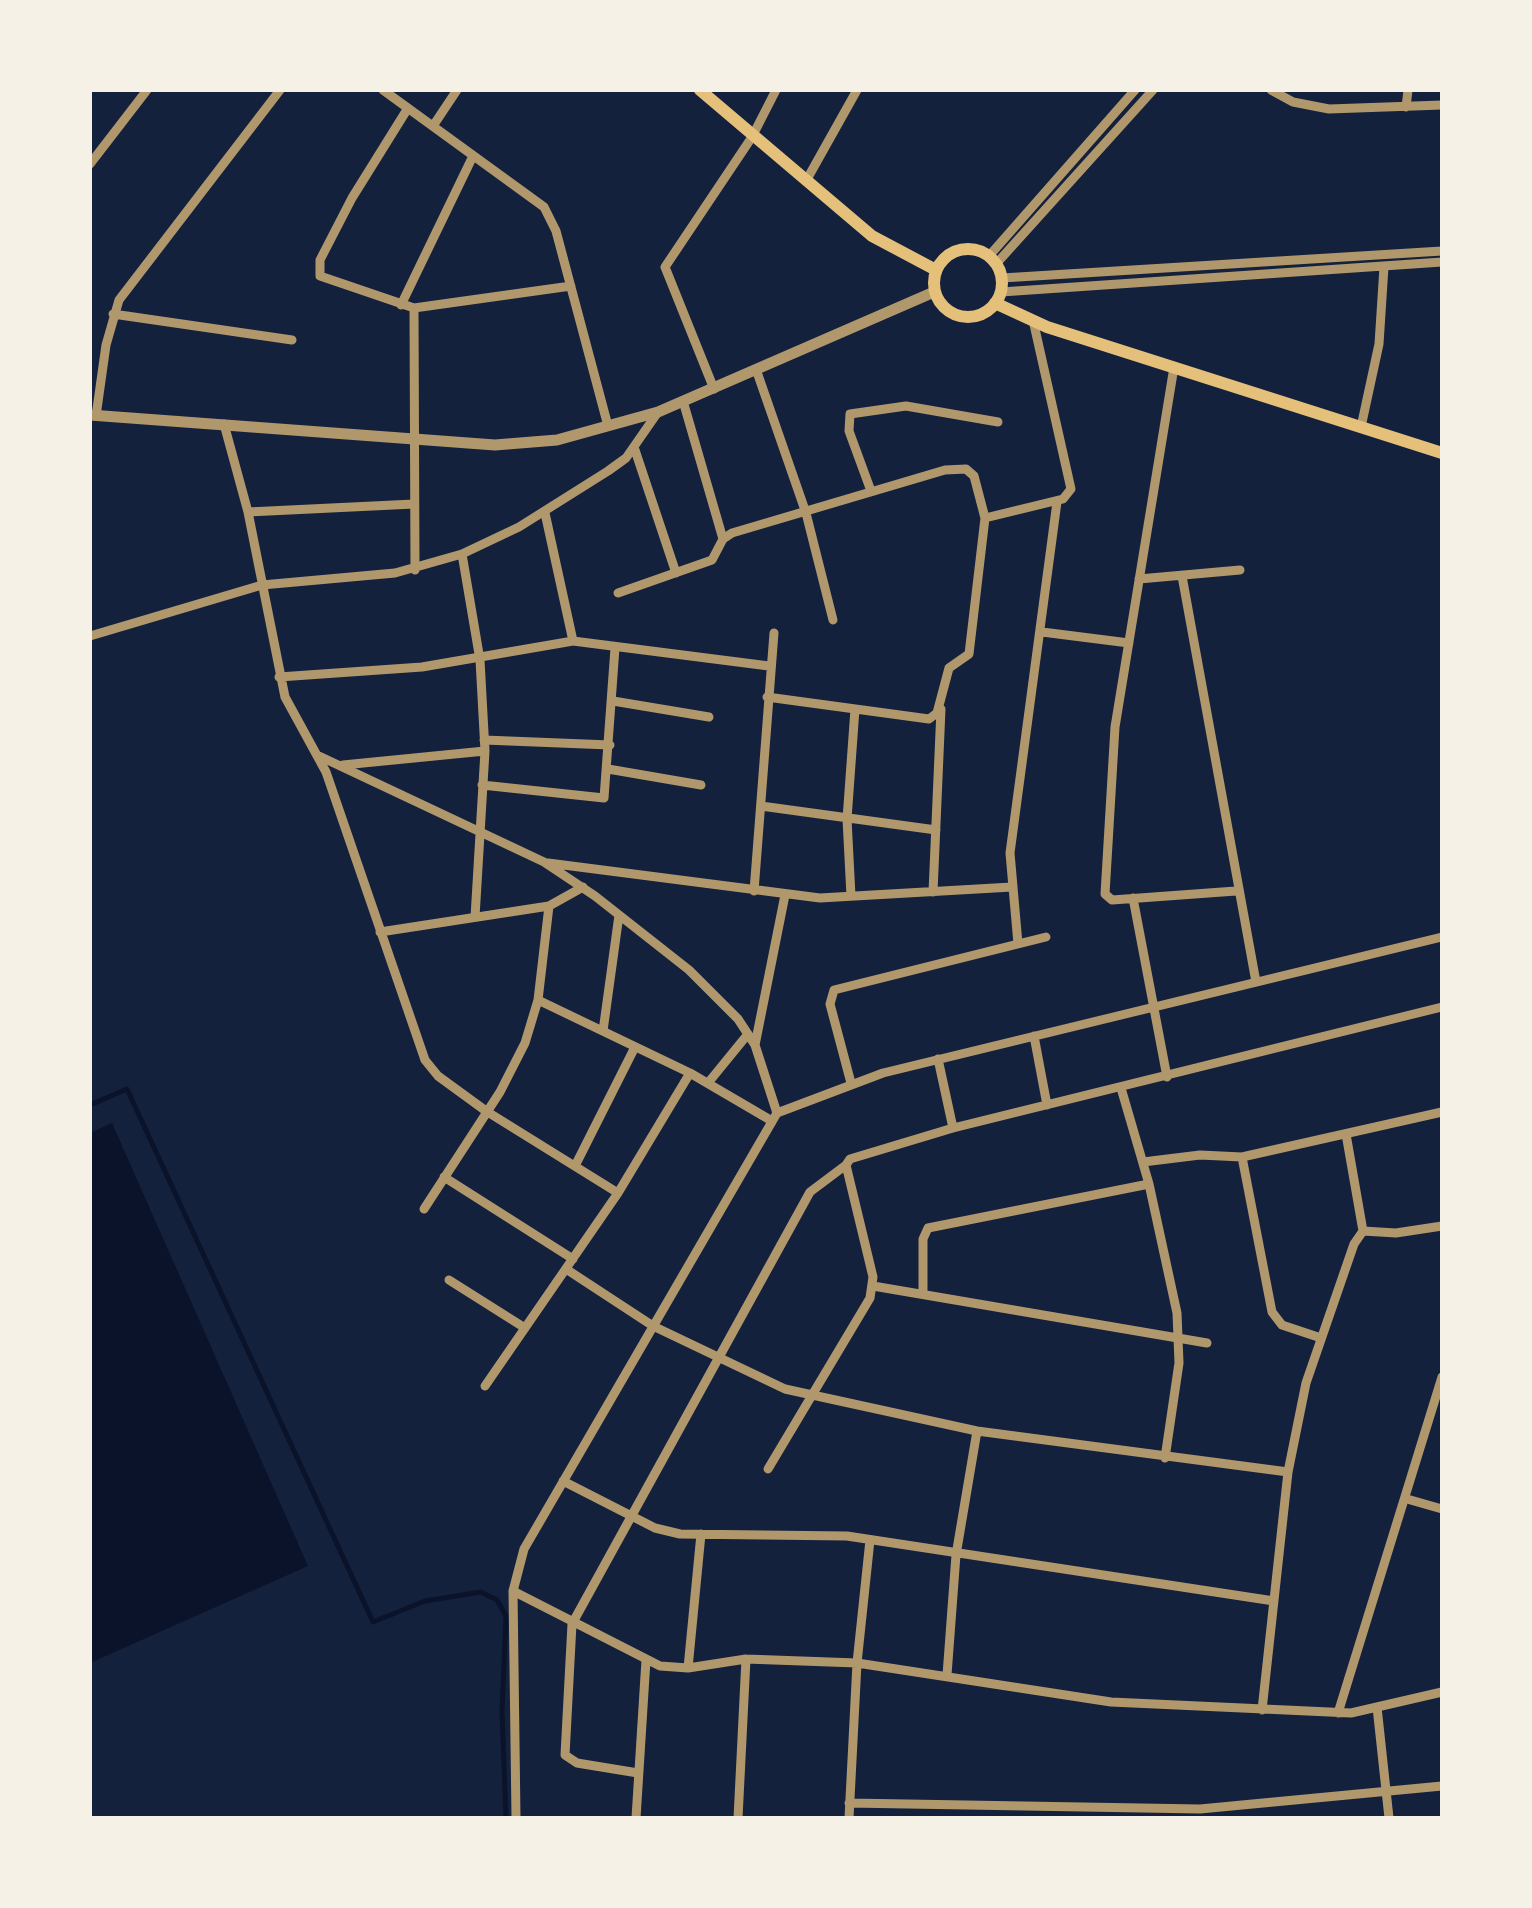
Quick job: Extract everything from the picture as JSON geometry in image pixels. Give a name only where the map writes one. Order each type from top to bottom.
[{"type":"main road","points":[[706,93],[752,137],[872,236],[936,270]]},
{"type":"main road","points":[[999,291],[973,317],[959,316],[948,310],[934,292],[936,270],[948,256],[964,249],[993,260],[999,291],[1032,320],[1442,454]]},
{"type":"street","points":[[90,164],[148,90]]},
{"type":"street","points":[[280,90],[126,289],[113,314],[93,416],[412,440],[527,444],[658,412],[934,292]]},
{"type":"street","points":[[384,90],[544,207],[556,231],[608,426]]},
{"type":"street","points":[[432,126],[458,90]]},
{"type":"street","points":[[714,389],[666,268],[752,137],[776,90]]},
{"type":"street","points":[[806,181],[857,90]]},
{"type":"street","points":[[993,260],[1136,90]]},
{"type":"street","points":[[993,260],[1153,90]]},
{"type":"street","points":[[1271,90],[1294,102],[1329,110],[1442,104]]},
{"type":"street","points":[[1406,107],[1408,90]]},
{"type":"street","points":[[408,108],[352,198],[318,270],[324,280],[414,308],[570,286]]},
{"type":"street","points":[[401,305],[473,156]]},
{"type":"street","points":[[999,291],[1442,251]]},
{"type":"street","points":[[999,291],[1442,262]]},
{"type":"street","points":[[1360,427],[1380,344],[1384,267]]},
{"type":"street","points":[[414,308],[415,570]]},
{"type":"street","points":[[113,314],[292,340]]},
{"type":"street","points":[[984,518],[1070,496],[1070,480],[1032,320]]},
{"type":"street","points":[[1174,368],[1115,727],[1104,887],[1107,899],[1236,891]]},
{"type":"street","points":[[757,372],[806,513],[833,620]]},
{"type":"street","points":[[618,593],[712,560],[723,539],[683,401]]},
{"type":"street","points":[[871,491],[849,431],[850,414],[906,406],[998,422]]},
{"type":"street","points":[[90,636],[262,584],[415,570],[462,554],[544,513],[608,472],[634,446],[658,412]]},
{"type":"street","points":[[224,424],[248,512],[279,677],[295,719],[319,756],[425,1060],[438,1076],[486,1112],[618,1193]]},
{"type":"street","points":[[634,446],[676,573]]},
{"type":"street","points":[[723,539],[945,470],[966,469],[974,476],[984,518],[969,654],[949,668],[941,706],[933,892]]},
{"type":"street","points":[[1018,944],[1010,853],[1057,502]]},
{"type":"street","points":[[248,512],[414,504]]},
{"type":"street","points":[[544,513],[573,641]]},
{"type":"street","points":[[462,554],[480,660],[484,745],[475,917]]},
{"type":"street","points":[[1139,579],[1240,570]]},
{"type":"street","points":[[1182,576],[1236,891],[1256,982]]},
{"type":"street","points":[[1042,632],[1129,643]]},
{"type":"street","points":[[754,891],[774,633]]},
{"type":"street","points":[[279,677],[480,660],[573,641],[769,666]]},
{"type":"street","points":[[482,785],[598,799],[606,795],[614,648]]},
{"type":"street","points":[[767,697],[929,719],[941,706]]},
{"type":"street","points":[[613,701],[709,717]]},
{"type":"street","points":[[851,896],[847,819],[855,709]]},
{"type":"street","points":[[340,766],[484,745],[610,745]]},
{"type":"street","points":[[319,756],[544,862],[583,887],[689,970],[756,1045],[775,1117]]},
{"type":"street","points":[[608,769],[701,786]]},
{"type":"street","points":[[760,806],[936,830]]},
{"type":"street","points":[[544,862],[785,896],[1012,887]]},
{"type":"street","points":[[380,932],[549,906],[583,887]]},
{"type":"street","points":[[756,1045],[785,896]]},
{"type":"street","points":[[1133,898],[1167,1077]]},
{"type":"street","points":[[424,1209],[525,1043],[538,1000],[549,906]]},
{"type":"street","points":[[603,1031],[619,915]]},
{"type":"street","points":[[851,1083],[830,1004],[834,990],[1046,937]]},
{"type":"street","points":[[516,1818],[513,1592],[524,1549],[775,1117],[851,1083],[938,1059],[1442,937]]},
{"type":"street","points":[[538,1000],[775,1117]]},
{"type":"street","points":[[638,1773],[577,1763],[564,1756],[572,1624],[810,1192],[857,1154],[1442,1007]]},
{"type":"street","points":[[708,1083],[748,1034]]},
{"type":"street","points":[[1034,1036],[1047,1105]]},
{"type":"street","points":[[575,1166],[635,1046]]},
{"type":"street","points":[[938,1059],[953,1128]]},
{"type":"street","points":[[486,1386],[618,1193],[690,1073]]},
{"type":"street","points":[[1121,1088],[1149,1184],[1179,1338],[1166,1458]]},
{"type":"street","points":[[1142,1162],[1200,1155],[1242,1157],[1442,1112]]},
{"type":"street","points":[[1262,1710],[1288,1472],[1306,1384],[1363,1231],[1346,1134]]},
{"type":"street","points":[[1242,1157],[1272,1312],[1282,1326],[1322,1338]]},
{"type":"street","points":[[768,1469],[870,1298],[873,1286],[846,1166]]},
{"type":"street","points":[[444,1176],[573,1259]]},
{"type":"street","points":[[923,1294],[923,1239],[928,1228],[1149,1184]]},
{"type":"street","points":[[1363,1231],[1405,1232],[1442,1226]]},
{"type":"street","points":[[566,1269],[653,1326],[718,1360],[809,1396],[977,1432],[1288,1472]]},
{"type":"street","points":[[450,1280],[526,1328]]},
{"type":"street","points":[[873,1286],[1207,1342]]},
{"type":"street","points":[[1338,1712],[1442,1376]]},
{"type":"street","points":[[947,1675],[956,1555],[977,1432]]},
{"type":"street","points":[[564,1481],[654,1528],[701,1534],[813,1533],[1274,1600]]},
{"type":"street","points":[[1407,1499],[1442,1509]]},
{"type":"street","points":[[688,1668],[701,1534]]},
{"type":"street","points":[[848,1818],[857,1664],[870,1540]]},
{"type":"street","points":[[513,1592],[646,1660],[688,1668],[746,1659],[857,1664],[1111,1702],[1262,1710],[1338,1712],[1442,1692]]},
{"type":"street","points":[[738,1818],[746,1659]]},
{"type":"street","points":[[636,1818],[646,1660]]},
{"type":"street","points":[[1377,1707],[1389,1818]]},
{"type":"street","points":[[849,1802],[1194,1813],[1442,1786]]},
{"type":"street","points":[[937,1804],[937,1818]]},
{"type":"street","points":[[1025,1806],[1025,1818]]},
{"type":"water","points":[[112,1123],[308,1566],[90,1663],[90,1133]]},
{"type":"waterway","points":[[90,1105],[127,1089],[373,1622],[425,1601],[481,1592],[497,1600],[506,1616],[502,1711],[506,1818]]}]
